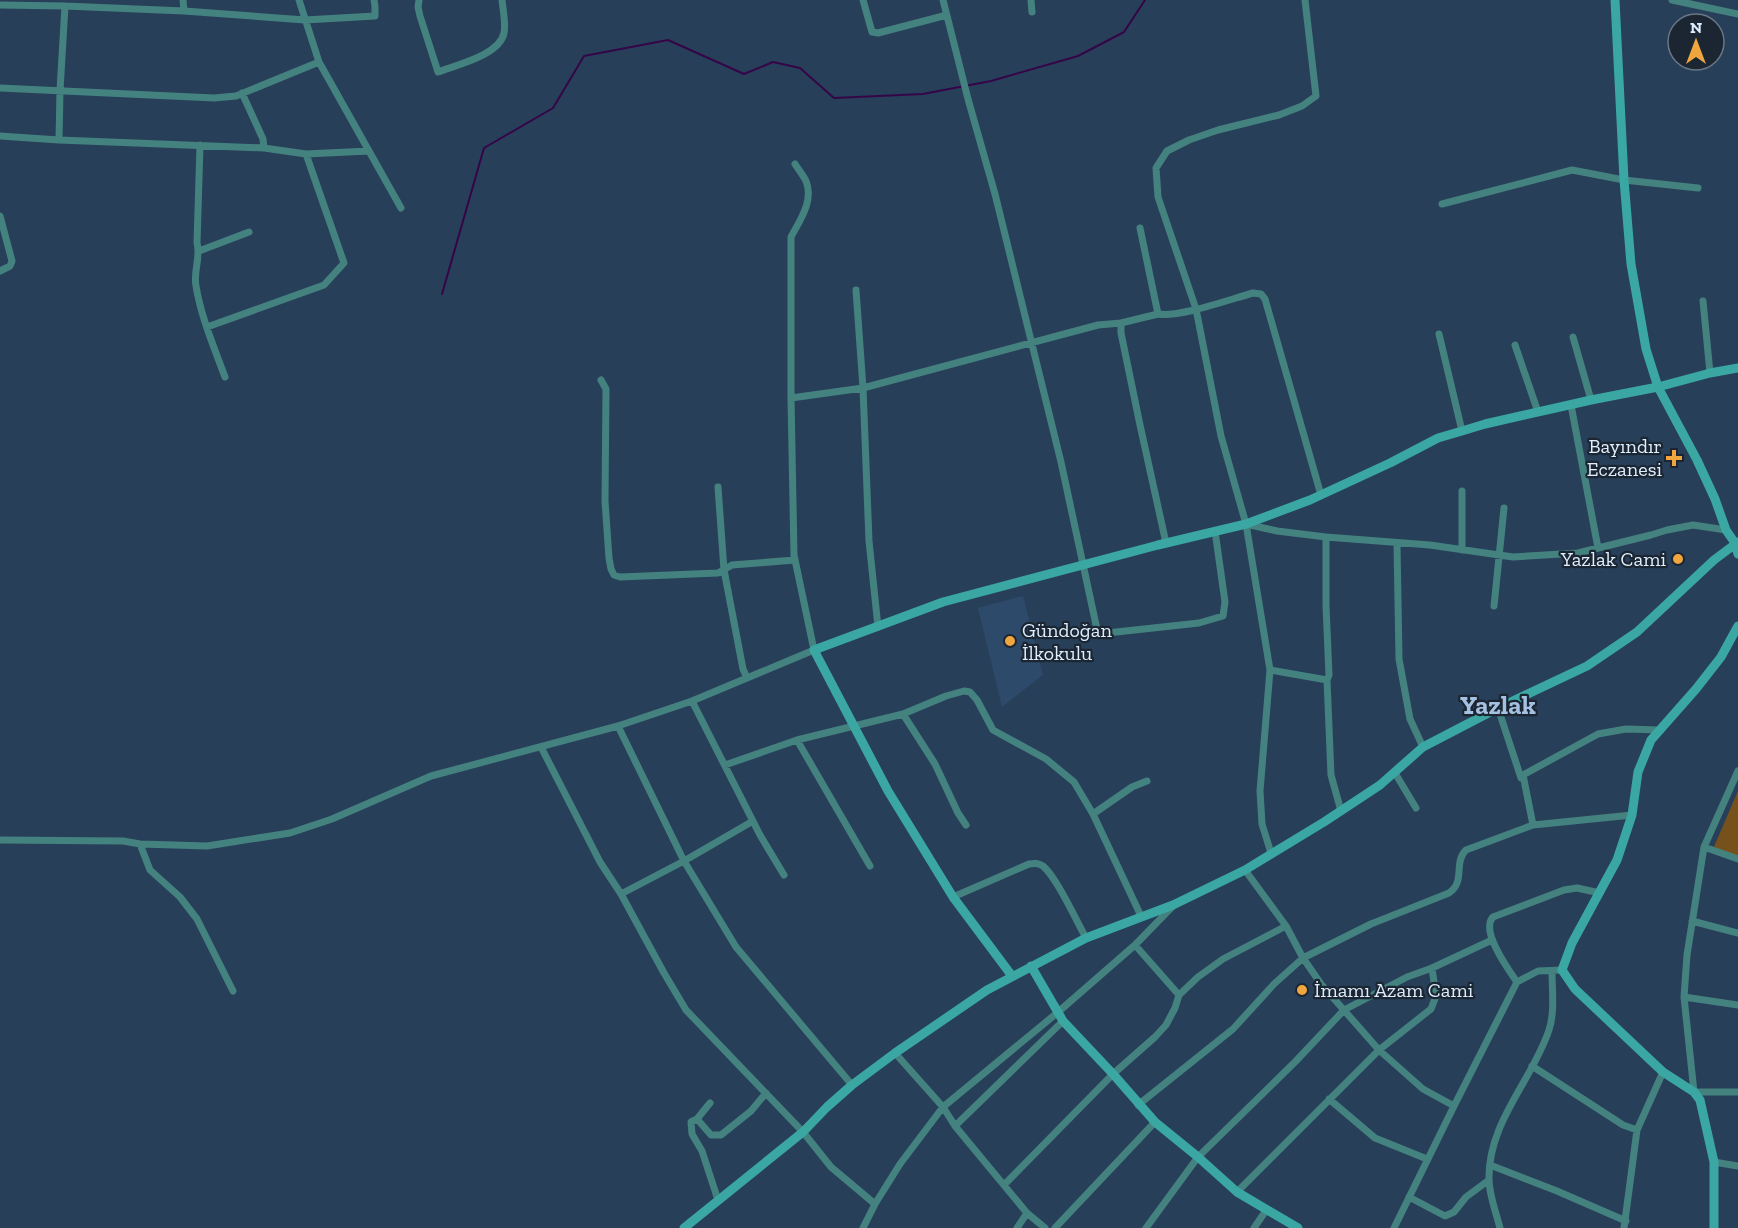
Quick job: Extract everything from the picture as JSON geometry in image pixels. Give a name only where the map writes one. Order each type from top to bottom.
[{"type":"street","points":[[183,0],[184,11]]},
{"type":"street","points":[[299,0],[319,62],[400,208]]},
{"type":"street","points":[[0,5],[16,3],[184,11],[305,20],[375,16],[374,0]]},
{"type":"street","points":[[419,0],[420,16],[438,72],[489,53],[504,35],[502,0]]},
{"type":"street","points":[[863,0],[872,32],[878,33],[946,15]]},
{"type":"street","points":[[943,0],[1032,343],[1061,462],[1098,634],[1199,623],[1222,616],[1225,602],[1215,531]]},
{"type":"street","points":[[1031,0],[1032,12]]},
{"type":"street","points":[[1271,853],[1262,824],[1260,791],[1270,670],[1246,524],[1221,436],[1196,309],[1158,197],[1156,168],[1167,152],[1189,140],[1218,129],[1279,115],[1302,106],[1316,96],[1305,0]]},
{"type":"street","points":[[1615,0],[1624,180],[1631,264],[1646,349],[1658,387],[1697,460],[1726,530],[1737,543],[1738,554]]},
{"type":"street","points":[[1672,0],[1738,14]]},
{"type":"street","points":[[58,140],[65,6]]},
{"type":"street","points":[[0,88],[214,98],[236,96],[319,62]]},
{"type":"street","points":[[243,93],[263,139],[264,148]]},
{"type":"street","points":[[0,136],[264,148],[306,154],[369,151]]},
{"type":"street","points":[[200,145],[197,243],[199,250],[195,283],[207,327],[225,377]]},
{"type":"street","points":[[207,327],[324,285],[344,263],[306,154]]},
{"type":"street","points":[[795,164],[806,181],[809,198],[791,237],[791,398],[795,560],[814,650],[888,791],[953,897],[1012,976]]},
{"type":"street","points":[[1442,204],[1572,170],[1624,180],[1698,188]]},
{"type":"street","points":[[0,216],[12,261],[10,266],[0,271]]},
{"type":"street","points":[[1140,228],[1158,314]]},
{"type":"street","points":[[199,250],[249,232]]},
{"type":"street","points":[[856,290],[863,388],[869,541],[878,627]]},
{"type":"street","points":[[791,398],[863,388],[1098,325],[1196,309],[1253,293],[1261,294],[1265,299],[1321,495]]},
{"type":"street","points":[[1703,302],[1710,373]]},
{"type":"street","points":[[1121,323],[1121,333],[1166,543]]},
{"type":"street","points":[[1439,334],[1461,431]]},
{"type":"street","points":[[1573,337],[1591,400]]},
{"type":"street","points":[[1515,345],[1538,412]]},
{"type":"street","points":[[0,840],[123,841],[140,844],[207,846],[290,833],[332,819],[431,776],[618,726],[692,701],[814,650],[943,602],[1246,524],[1321,495],[1438,438],[1538,412],[1658,387],[1710,373],[1738,369]]},
{"type":"street","points":[[601,381],[606,389],[605,501],[609,558],[614,575],[620,577],[718,573],[732,565],[795,560]]},
{"type":"street","points":[[1571,405],[1598,548]]},
{"type":"street","points":[[718,487],[724,570],[747,678]]},
{"type":"street","points":[[1462,490],[1462,550]]},
{"type":"street","points":[[1494,606],[1504,508]]},
{"type":"street","points":[[1246,524],[1277,531],[1430,545],[1513,557],[1578,553],[1693,525],[1726,530]]},
{"type":"street","points":[[1326,537],[1329,675],[1327,680],[1331,775],[1341,811]]},
{"type":"street","points":[[1397,543],[1399,659],[1410,719],[1423,747]]},
{"type":"street","points":[[684,1228],[803,1132],[852,1085],[987,990],[1086,938],[1173,905],[1245,870],[1341,811],[1395,773],[1423,747],[1587,666],[1637,632],[1714,560],[1737,543]]},
{"type":"street","points":[[1500,1228],[1489,1180],[1492,1149],[1499,1126],[1549,1030],[1557,970],[1617,860],[1632,815],[1638,772],[1651,740],[1721,657],[1738,626]]},
{"type":"street","points":[[1270,670],[1327,680]]},
{"type":"street","points":[[725,765],[797,740],[903,714],[946,696],[964,691],[969,692],[977,700],[993,730],[1046,759],[1074,782],[1093,814],[1141,916]]},
{"type":"street","points":[[692,701],[753,821],[784,875]]},
{"type":"street","points":[[1498,708],[1521,778],[1598,734],[1626,729],[1660,730]]},
{"type":"street","points":[[903,714],[935,764],[966,825]]},
{"type":"street","points":[[618,726],[684,861],[736,947],[852,1085]]},
{"type":"street","points":[[797,740],[870,866]]},
{"type":"street","points":[[541,747],[600,862],[621,894],[686,1010],[803,1132],[831,1167],[874,1204]]},
{"type":"street","points":[[1694,1092],[1684,997],[1687,955],[1704,847],[1738,771]]},
{"type":"street","points":[[1395,773],[1416,808]]},
{"type":"street","points":[[1523,775],[1533,825]]},
{"type":"street","points":[[1093,814],[1132,787],[1147,781]]},
{"type":"street","points":[[1138,1105],[1233,1029],[1274,984],[1304,958],[1371,924],[1449,893],[1458,884],[1461,855],[1467,850],[1533,825],[1632,815]]},
{"type":"street","points":[[621,894],[753,821]]},
{"type":"street","points":[[140,844],[150,870],[180,897],[198,919],[233,991]]},
{"type":"street","points":[[1704,847],[1738,859]]},
{"type":"street","points":[[953,897],[1029,864],[1037,863],[1052,877],[1086,938]]},
{"type":"street","points":[[1245,870],[1286,926],[1321,984],[1379,1050],[1423,1089],[1454,1106]]},
{"type":"street","points":[[1517,982],[1492,940],[1488,927],[1489,921],[1493,917],[1564,890],[1577,888],[1600,893]]},
{"type":"street","points":[[954,1126],[1060,1018],[1136,945],[1173,905]]},
{"type":"street","points":[[1692,921],[1738,933]]},
{"type":"street","points":[[1004,1185],[1113,1074],[1161,1031],[1179,995],[1198,977],[1223,959],[1286,926]]},
{"type":"street","points":[[1146,1228],[1198,1157],[1295,1062],[1344,1010],[1407,977],[1492,940]]},
{"type":"street","points":[[1136,945],[1179,995]]},
{"type":"street","points":[[1031,966],[1060,1018],[1155,1122],[1237,1192],[1298,1228]]},
{"type":"street","points":[[1237,1192],[1379,1050],[1431,1010],[1436,996],[1432,968]]},
{"type":"street","points":[[1394,1228],[1517,982],[1538,971],[1557,970],[1663,1072],[1694,1092],[1700,1100],[1714,1162],[1714,1228]]},
{"type":"street","points":[[1684,997],[1738,1005]]},
{"type":"street","points":[[864,1228],[874,1204],[900,1164],[943,1107],[1060,1018]]},
{"type":"street","points":[[895,1053],[943,1107],[954,1126],[1027,1213],[1045,1228]]},
{"type":"street","points":[[1532,1066],[1623,1125],[1637,1130]]},
{"type":"street","points":[[1490,1165],[1557,1191],[1625,1225],[1637,1130],[1663,1072]]},
{"type":"street","points":[[1694,1092],[1738,1092]]},
{"type":"street","points":[[697,1119],[711,1135],[721,1135],[751,1111],[766,1093]]},
{"type":"street","points":[[1329,1099],[1375,1138],[1427,1159]]},
{"type":"street","points":[[710,1103],[697,1119],[691,1122],[692,1134],[702,1151],[718,1200]]},
{"type":"street","points":[[1055,1228],[1155,1122]]},
{"type":"street","points":[[1714,1162],[1738,1166]]},
{"type":"street","points":[[1409,1197],[1445,1216],[1454,1212],[1466,1197],[1489,1180]]},
{"type":"street","points":[[1254,1228],[1267,1209]]},
{"type":"street","points":[[1017,1228],[1027,1213]]},
{"type":"shaded area","name":"Gündoğan İlkokulu","points":[[1023,596],[1043,675],[1002,707],[978,608]]},
{"type":"shaded area","points":[[1738,791],[1738,857],[1713,849]]},
{"type":"waterway","points":[[442,294],[484,148],[553,108],[584,56],[668,40],[744,74],[773,62],[800,68],[834,98],[923,94],[991,81],[1078,56],[1124,32],[1145,0]]},
{"type":"place","name":"Bayındır Eczanesi","points":[[1674,458]]},
{"type":"place","name":"Yazlak Cami","points":[[1678,559]]},
{"type":"place","name":"Gündoğan İlkokulu","points":[[1010,641]]},
{"type":"place","name":"İmamı Azam Cami","points":[[1302,990]]},
{"type":"district","name":"Yazlak","points":[[1498,705]]}]
